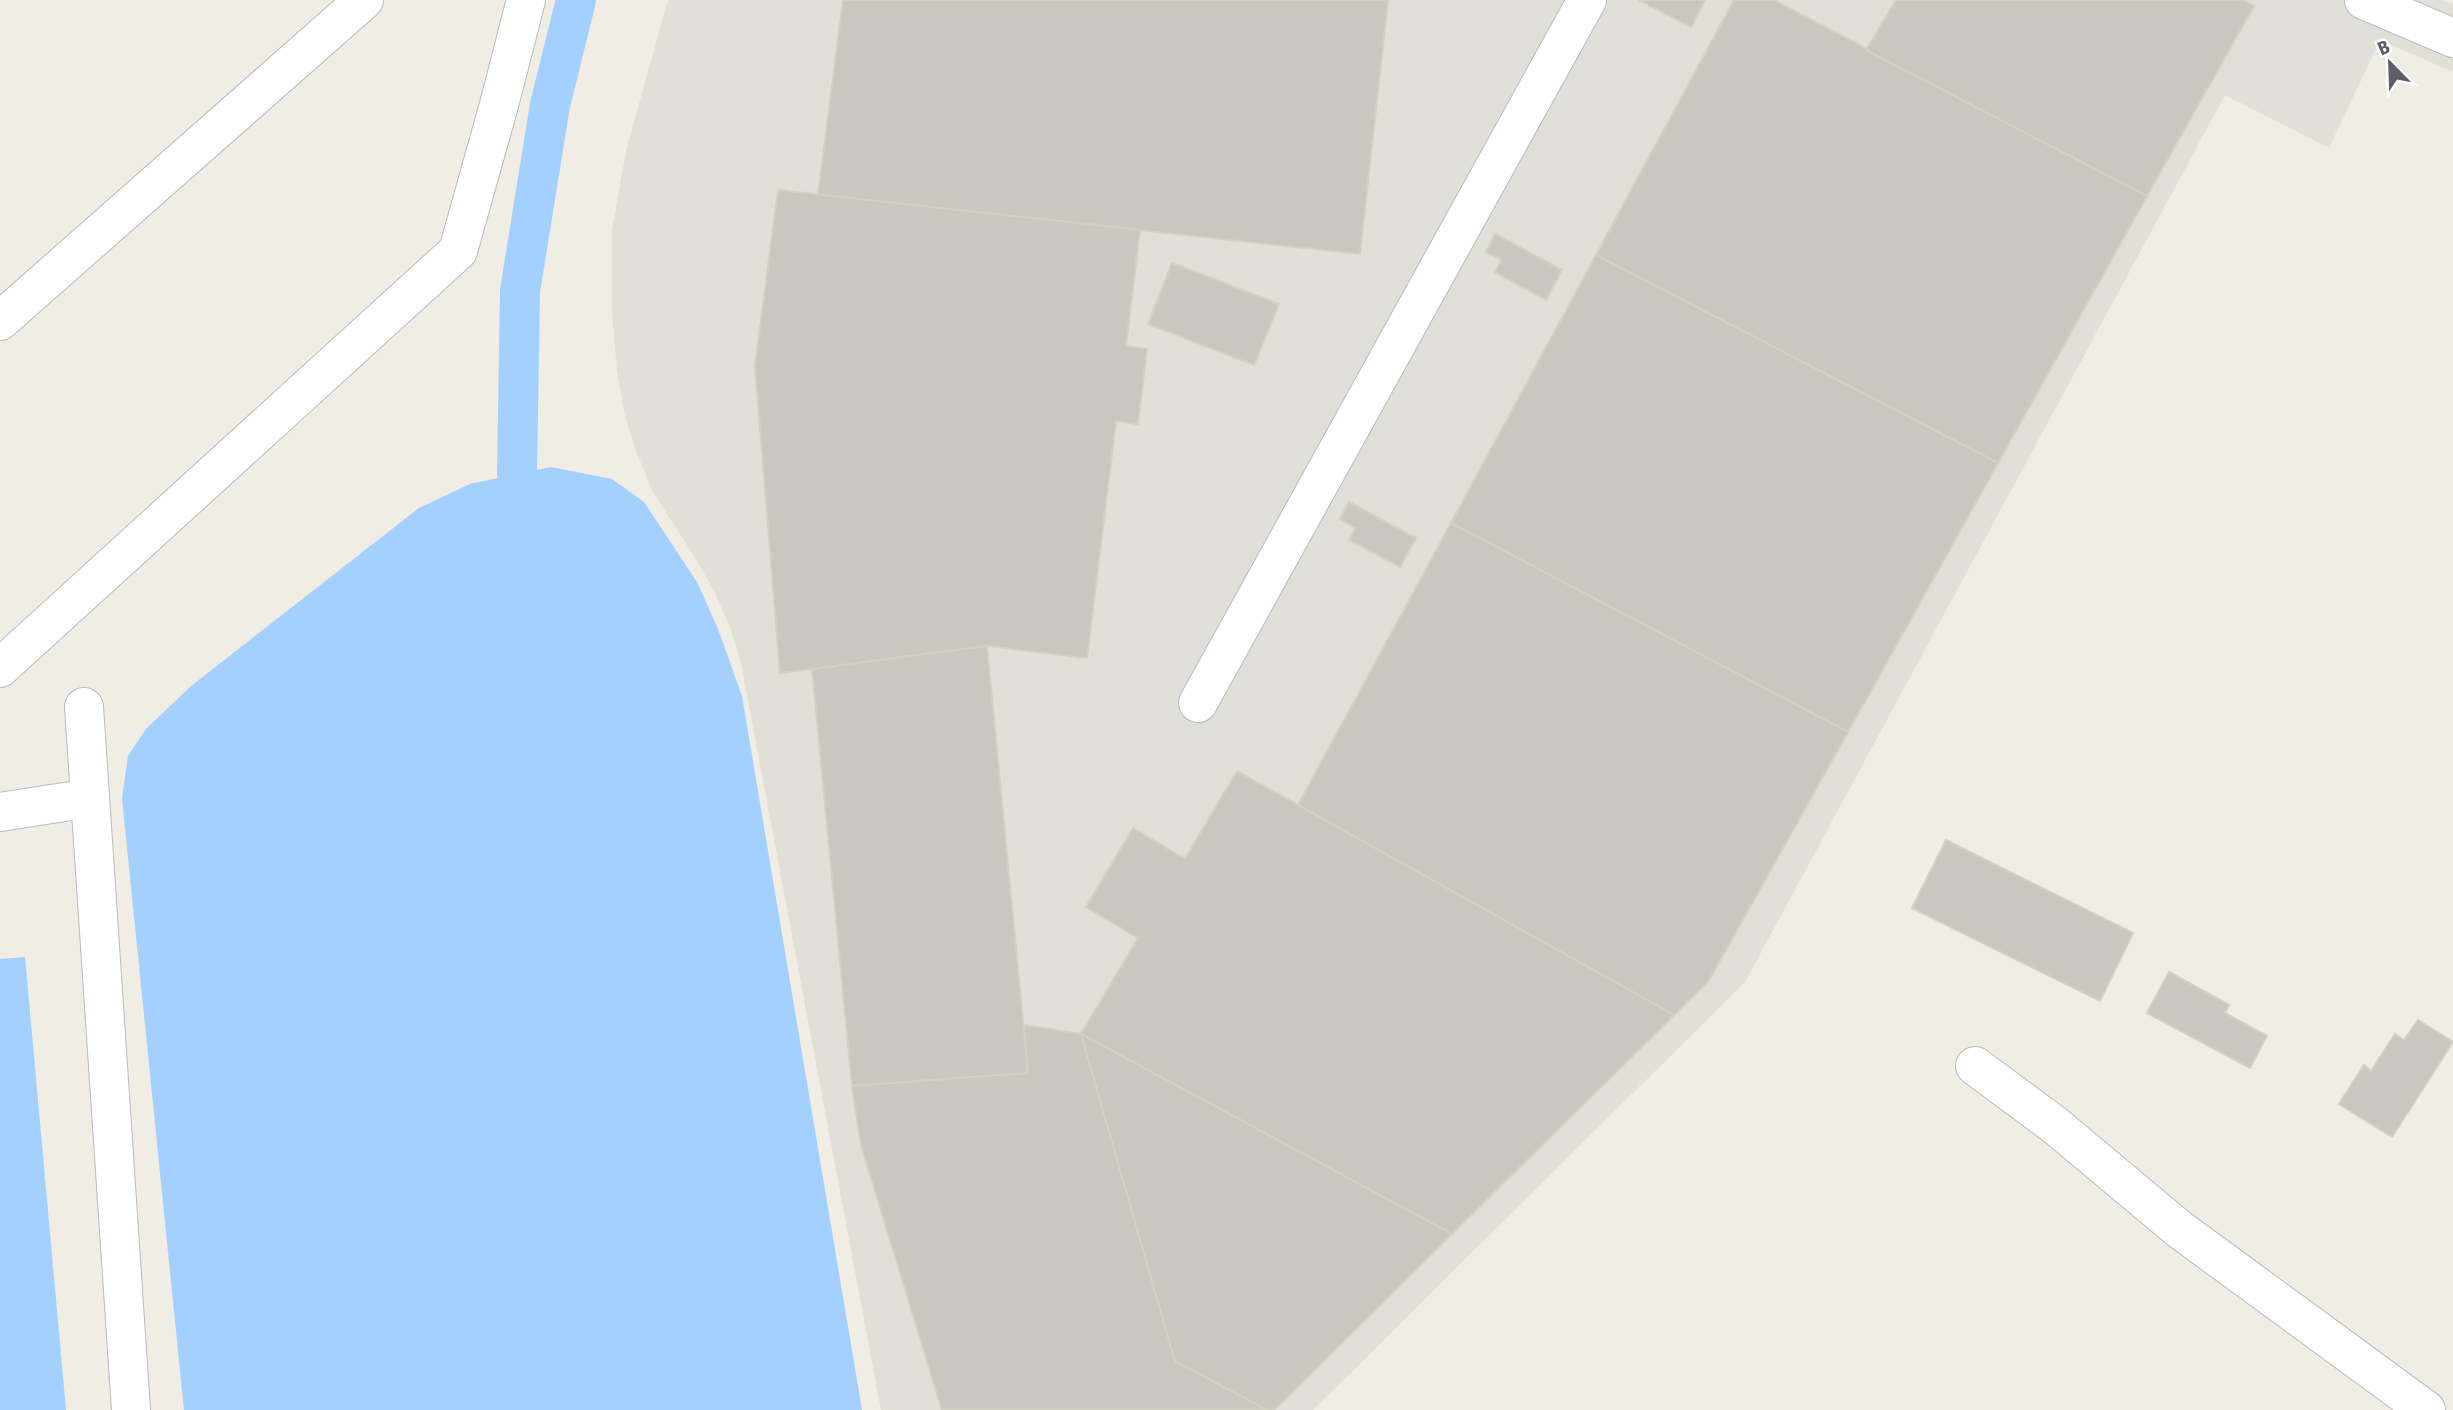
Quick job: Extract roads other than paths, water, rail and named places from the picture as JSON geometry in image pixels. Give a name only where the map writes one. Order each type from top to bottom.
[{"type":"street","points":[[0,321],[364,0]]},
{"type":"street","points":[[0,668],[458,251],[526,0]]},
{"type":"street","points":[[1198,703],[1587,0]]},
{"type":"street","points":[[2364,0],[2453,38]]},
{"type":"street","points":[[84,707],[131,1410]]},
{"type":"street","points":[[0,811],[90,798]]},
{"type":"street","points":[[1975,1066],[2056,1126],[2189,1237],[2426,1410]]},
{"type":"water","points":[[551,467],[612,479],[644,502],[697,582],[718,629],[742,696],[862,1410],[184,1410],[122,798],[128,756],[146,729],[191,686],[419,508],[470,484]]},
{"type":"water","points":[[25,957],[66,1410],[0,1410],[0,959]]},
{"type":"waterway","points":[[517,474],[520,291],[550,105],[576,0]]}]
